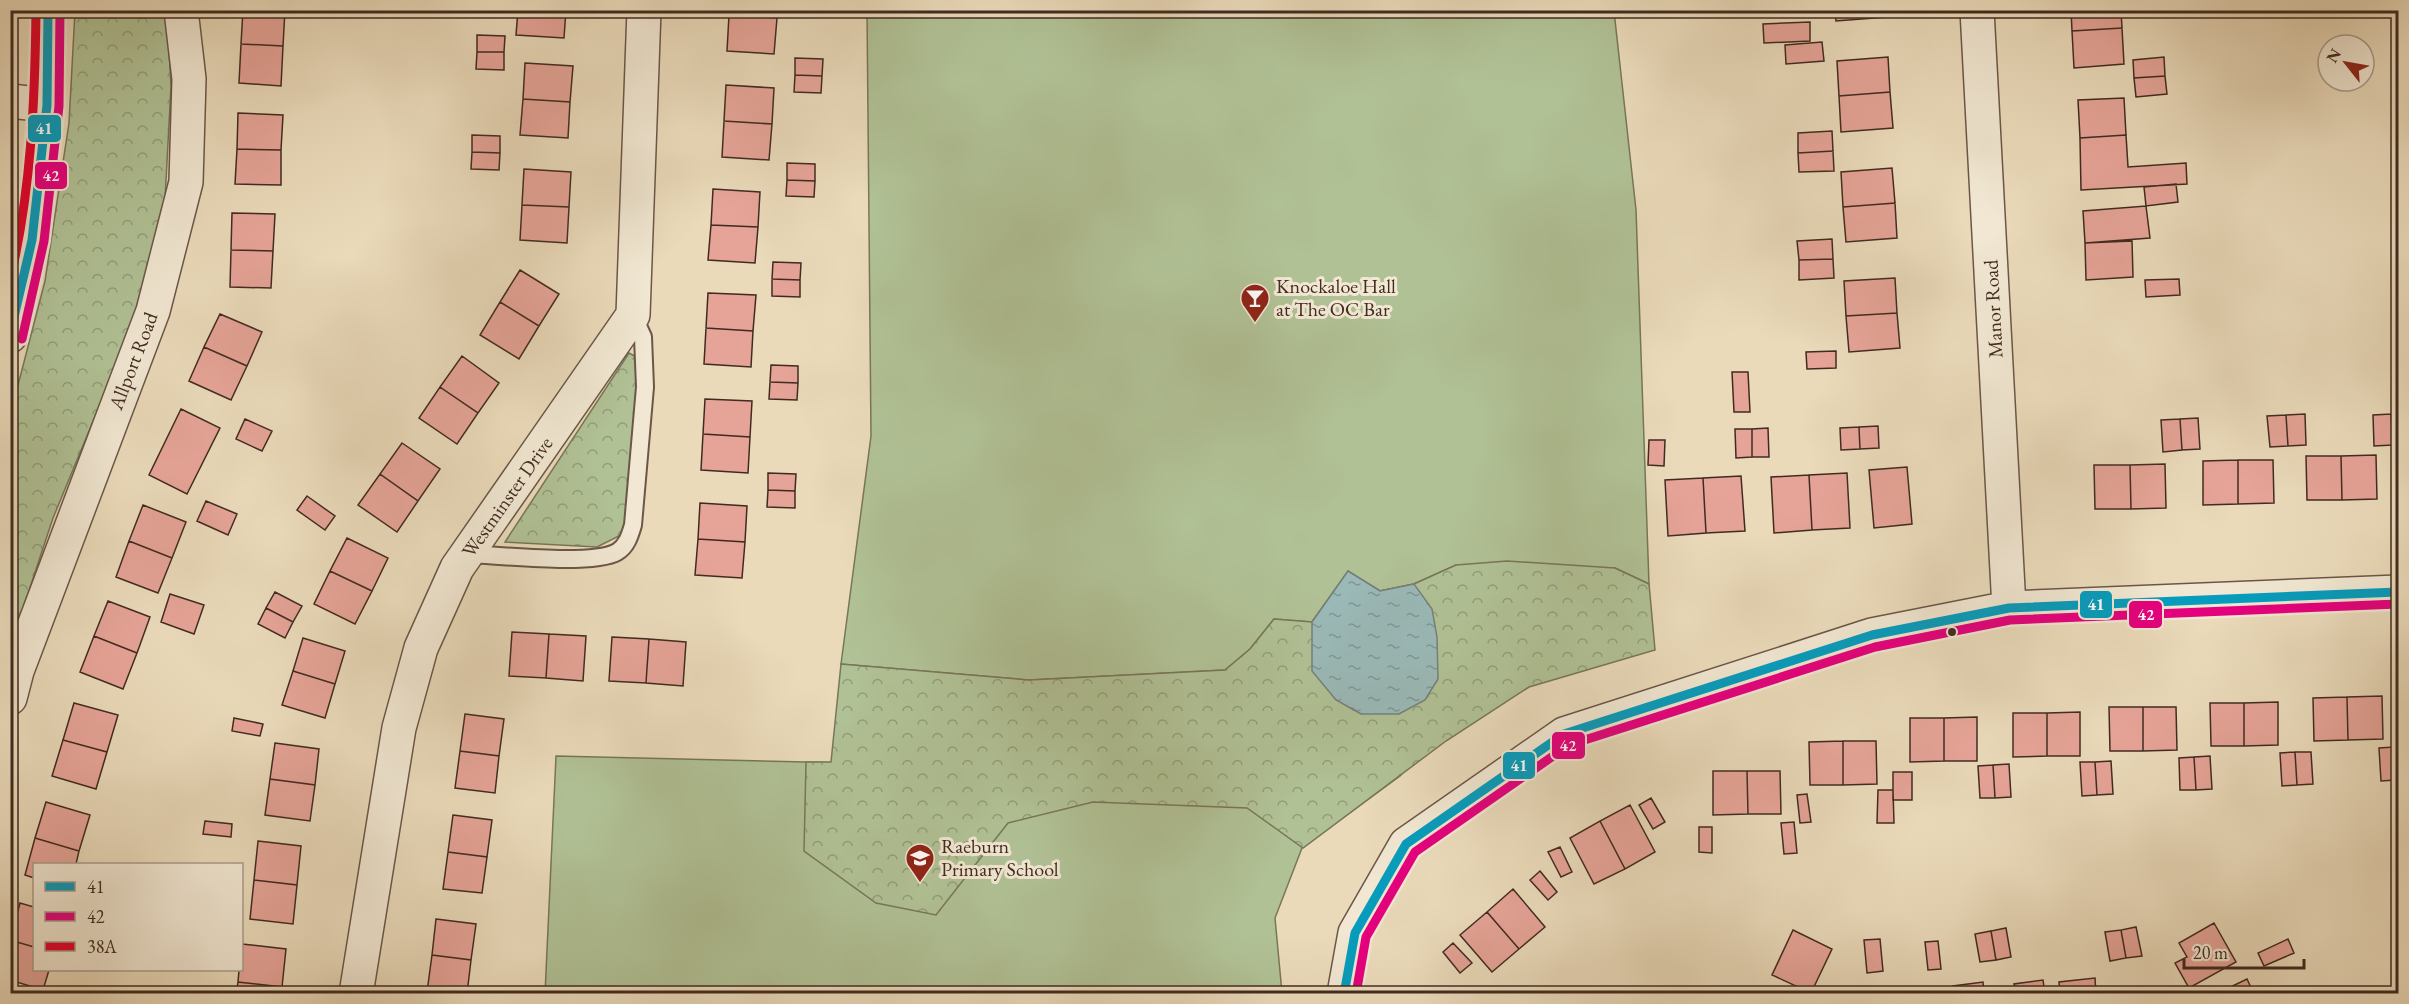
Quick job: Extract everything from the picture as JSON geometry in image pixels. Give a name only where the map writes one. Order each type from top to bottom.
[{"type":"street","points":[[10,336],[32,240],[47,105],[48,10]]},
{"type":"street","name":"Allport Road","points":[[10,698],[17,671],[153,311],[186,182],[189,79],[181,10]]},
{"type":"street","points":[[633,315],[644,10]]},
{"type":"street","name":"Manor Road","points":[[1977,10],[2009,608]]},
{"type":"street","points":[[10,101],[47,105]]},
{"type":"street","name":"Westminster Drive","points":[[356,993],[399,728],[422,648],[457,568],[633,315]]},
{"type":"street","points":[[1344,993],[1355,933],[1406,844],[1564,734],[1872,635],[2009,608],[2398,592]]},
{"type":"lane","points":[[467,554],[594,559],[617,552],[630,539],[645,387],[643,337],[633,315]]},
{"type":"green space","points":[[75,11],[167,11],[171,86],[165,200],[130,332],[53,518],[11,645],[11,412],[45,281],[69,123]]},
{"type":"green space","name":"Knockaloe Hall at The OC Bar","points":[[867,11],[1614,11],[1636,210],[1649,584],[1615,568],[1456,565],[1414,584],[1380,591],[1348,572],[1312,622],[1274,619],[1250,649],[1225,670],[1029,680],[841,664],[871,436]]},
{"type":"green space","points":[[629,353],[642,360],[627,532],[597,547],[505,542]]},
{"type":"green space","points":[[1507,561],[1615,568],[1649,584],[1655,650],[1529,687],[1446,741],[1303,848],[1247,808],[1093,802],[1008,823],[936,915],[876,903],[804,851],[806,762],[831,762],[841,664],[1029,680],[1225,670],[1250,649],[1274,619],[1312,622],[1348,571],[1380,591],[1414,584],[1456,565]]},
{"type":"green space","name":"Raeburn Primary School","points":[[556,756],[1400,776],[1302,848],[1275,918],[1282,993],[545,994]]},
{"type":"water","points":[[1348,571],[1380,591],[1414,584],[1432,609],[1437,637],[1438,679],[1425,700],[1399,714],[1361,714],[1336,700],[1312,671],[1312,622]]},
{"type":"building","points":[[243,10],[285,10],[283,46],[241,44]]},
{"type":"building","points":[[518,10],[566,10],[564,38],[516,35]]},
{"type":"building","points":[[730,10],[777,10],[777,18],[729,15]]},
{"type":"building","points":[[1835,10],[1886,10],[1887,17],[1836,21]]},
{"type":"building","points":[[2071,10],[2121,10],[2122,28],[2072,31]]},
{"type":"building","points":[[729,15],[777,18],[774,54],[727,51]]},
{"type":"building","points":[[1810,22],[1810,41],[1764,43],[1763,24]]},
{"type":"building","points":[[2122,28],[2124,64],[2074,68],[2072,31]]},
{"type":"building","points":[[477,35],[505,36],[504,52],[477,52]]},
{"type":"building","points":[[1822,42],[1824,61],[1786,64],[1785,45]]},
{"type":"building","points":[[241,44],[283,46],[281,86],[239,83]]},
{"type":"building","points":[[477,52],[504,52],[504,70],[476,69]]},
{"type":"building","points":[[1888,57],[1890,92],[1839,96],[1837,61]]},
{"type":"building","points":[[2164,57],[2165,76],[2134,78],[2133,60]]},
{"type":"building","points":[[795,58],[823,59],[822,76],[795,75]]},
{"type":"building","points":[[525,63],[573,66],[570,102],[523,99]]},
{"type":"building","points":[[795,75],[822,76],[821,93],[794,92]]},
{"type":"building","points":[[2165,76],[2167,94],[2136,97],[2134,78]]},
{"type":"building","points":[[726,85],[774,88],[772,124],[724,121]]},
{"type":"building","points":[[1890,92],[1893,128],[1841,132],[1839,96]]},
{"type":"building","points":[[2124,98],[2126,135],[2080,138],[2078,100]]},
{"type":"building","points":[[523,99],[570,102],[568,138],[520,135]]},
{"type":"building","points":[[238,113],[283,115],[281,150],[237,149]]},
{"type":"building","points":[[724,121],[772,124],[769,160],[722,157]]},
{"type":"building","points":[[1832,131],[1833,151],[1798,153],[1798,133]]},
{"type":"building","points":[[472,135],[500,136],[500,153],[472,152]]},
{"type":"building","points":[[2126,135],[2128,167],[2186,163],[2187,184],[2081,190],[2080,138]]},
{"type":"building","points":[[237,149],[281,150],[281,185],[235,184]]},
{"type":"building","points":[[1833,151],[1834,171],[1799,172],[1798,153]]},
{"type":"building","points":[[472,152],[500,153],[499,170],[471,169]]},
{"type":"building","points":[[787,163],[815,164],[815,181],[787,180]]},
{"type":"building","points":[[1892,168],[1895,203],[1843,207],[1841,172]]},
{"type":"building","points":[[524,169],[571,172],[569,207],[522,205]]},
{"type":"building","points":[[787,180],[815,181],[814,197],[786,196]]},
{"type":"building","points":[[2176,184],[2178,202],[2146,206],[2144,187]]},
{"type":"building","points":[[713,189],[760,192],[758,227],[711,225]]},
{"type":"building","points":[[1895,203],[1897,238],[1846,242],[1843,207]]},
{"type":"building","points":[[522,205],[569,207],[567,243],[520,240]]},
{"type":"building","points":[[2146,206],[2150,238],[2085,243],[2083,211]]},
{"type":"building","points":[[232,213],[275,214],[273,251],[231,250]]},
{"type":"building","points":[[711,225],[758,227],[755,263],[708,260]]},
{"type":"building","points":[[1832,239],[1833,259],[1799,260],[1797,241]]},
{"type":"building","points":[[2132,241],[2133,277],[2086,280],[2085,243]]},
{"type":"building","points":[[231,250],[273,251],[271,288],[230,287]]},
{"type":"building","points":[[1833,259],[1834,278],[1799,280],[1799,260]]},
{"type":"building","points":[[773,262],[801,263],[800,280],[772,279]]},
{"type":"building","points":[[520,270],[559,294],[539,326],[500,302]]},
{"type":"building","points":[[1895,278],[1897,313],[1846,316],[1844,281]]},
{"type":"building","points":[[772,279],[800,280],[800,297],[772,296]]},
{"type":"building","points":[[2179,279],[2180,295],[2146,297],[2145,280]]},
{"type":"building","points":[[708,293],[756,295],[753,331],[706,328]]},
{"type":"building","points":[[500,302],[539,326],[519,359],[480,335]]},
{"type":"building","points":[[1897,313],[1900,348],[1849,352],[1846,316]]},
{"type":"building","points":[[220,314],[262,332],[247,366],[204,347]]},
{"type":"building","points":[[706,328],[753,331],[751,367],[704,364]]},
{"type":"building","points":[[204,347],[247,366],[231,400],[189,381]]},
{"type":"building","points":[[1836,351],[1836,368],[1807,369],[1806,352]]},
{"type":"building","points":[[462,356],[499,383],[478,413],[440,387]]},
{"type":"building","points":[[771,365],[798,366],[798,383],[770,382]]},
{"type":"building","points":[[1732,372],[1748,372],[1750,412],[1734,412]]},
{"type":"building","points":[[770,382],[798,383],[797,400],[769,399]]},
{"type":"building","points":[[440,387],[478,413],[457,444],[419,418]]},
{"type":"building","points":[[705,399],[752,401],[750,437],[703,434]]},
{"type":"building","points":[[181,409],[220,428],[187,494],[149,475]]},
{"type":"building","points":[[2305,414],[2306,445],[2288,446],[2286,415]]},
{"type":"building","points":[[2391,414],[2398,414],[2398,444],[2393,445]]},
{"type":"building","points":[[2391,414],[2393,445],[2374,446],[2373,415]]},
{"type":"building","points":[[2286,415],[2288,446],[2270,447],[2267,416]]},
{"type":"building","points":[[2198,418],[2200,449],[2182,450],[2180,419]]},
{"type":"building","points":[[245,419],[272,431],[262,451],[236,439]]},
{"type":"building","points":[[2180,419],[2182,450],[2163,452],[2161,420]]},
{"type":"building","points":[[1878,426],[1879,448],[1860,449],[1859,427]]},
{"type":"building","points":[[1859,427],[1860,449],[1841,450],[1840,428]]},
{"type":"building","points":[[1768,428],[1769,457],[1752,457],[1752,429]]},
{"type":"building","points":[[1735,429],[1752,429],[1752,457],[1736,458]]},
{"type":"building","points":[[703,434],[750,437],[748,473],[701,470]]},
{"type":"building","points":[[1649,440],[1665,440],[1664,466],[1648,465]]},
{"type":"building","points":[[402,443],[440,469],[418,501],[380,474]]},
{"type":"building","points":[[2376,455],[2377,499],[2342,500],[2341,456]]},
{"type":"building","points":[[2306,456],[2341,456],[2342,500],[2307,500]]},
{"type":"building","points":[[2238,460],[2273,460],[2274,503],[2238,504]]},
{"type":"building","points":[[2238,460],[2238,504],[2203,505],[2203,461]]},
{"type":"building","points":[[2165,464],[2166,508],[2131,509],[2130,465]]},
{"type":"building","points":[[2094,465],[2130,465],[2131,509],[2095,509]]},
{"type":"building","points":[[1907,467],[1912,524],[1874,528],[1869,470]]},
{"type":"building","points":[[768,473],[796,474],[795,491],[768,490]]},
{"type":"building","points":[[1847,473],[1850,528],[1812,530],[1809,475]]},
{"type":"building","points":[[380,474],[418,501],[397,532],[358,505]]},
{"type":"building","points":[[1809,475],[1812,530],[1774,533],[1771,477]]},
{"type":"building","points":[[1741,476],[1745,531],[1706,533],[1703,478]]},
{"type":"building","points":[[1703,478],[1706,533],[1668,536],[1665,480]]},
{"type":"building","points":[[768,490],[795,491],[795,508],[767,507]]},
{"type":"building","points":[[307,496],[335,516],[325,530],[297,510]]},
{"type":"building","points":[[206,501],[237,514],[228,535],[197,521]]},
{"type":"building","points":[[700,503],[747,506],[745,542],[698,539]]},
{"type":"building","points":[[143,505],[186,522],[172,558],[129,541]]},
{"type":"building","points":[[347,538],[388,558],[372,591],[330,571]]},
{"type":"building","points":[[698,539],[745,542],[742,578],[695,575]]},
{"type":"building","points":[[129,541],[172,558],[158,593],[116,577]]},
{"type":"building","points":[[330,571],[372,591],[355,624],[314,604]]},
{"type":"building","points":[[275,592],[302,606],[293,622],[266,608]]},
{"type":"building","points":[[170,594],[204,605],[194,634],[161,622]]},
{"type":"building","points":[[108,601],[150,617],[137,653],[94,636]]},
{"type":"building","points":[[266,608],[293,622],[285,638],[258,624]]},
{"type":"building","points":[[512,632],[549,634],[546,678],[509,676]]},
{"type":"building","points":[[549,634],[586,636],[583,681],[546,678]]},
{"type":"building","points":[[94,636],[137,653],[123,689],[80,672]]},
{"type":"building","points":[[612,637],[649,639],[646,683],[609,681]]},
{"type":"building","points":[[303,638],[345,651],[335,684],[293,671]]},
{"type":"building","points":[[649,639],[686,642],[683,686],[646,683]]},
{"type":"building","points":[[293,671],[335,684],[325,718],[282,705]]},
{"type":"building","points":[[2382,696],[2383,739],[2348,740],[2347,697]]},
{"type":"building","points":[[2347,697],[2348,740],[2314,741],[2313,698]]},
{"type":"building","points":[[2278,702],[2278,745],[2244,746],[2244,703]]},
{"type":"building","points":[[74,703],[118,715],[107,752],[63,740]]},
{"type":"building","points":[[2210,703],[2244,703],[2244,746],[2211,746]]},
{"type":"building","points":[[2109,707],[2143,707],[2143,751],[2110,751]]},
{"type":"building","points":[[2143,707],[2176,707],[2177,750],[2143,751]]},
{"type":"building","points":[[2080,712],[2080,756],[2047,756],[2047,713]]},
{"type":"building","points":[[2013,713],[2047,713],[2047,756],[2013,757]]},
{"type":"building","points":[[465,714],[504,719],[499,756],[460,751]]},
{"type":"building","points":[[1977,717],[1977,761],[1944,761],[1944,718]]},
{"type":"building","points":[[234,718],[263,724],[260,736],[232,731]]},
{"type":"building","points":[[1910,718],[1944,718],[1944,761],[1910,762]]},
{"type":"building","points":[[63,740],[107,752],[96,789],[52,776]]},
{"type":"building","points":[[1843,741],[1843,785],[1810,785],[1809,742]]},
{"type":"building","points":[[1843,741],[1876,741],[1877,784],[1843,785]]},
{"type":"building","points":[[275,743],[319,749],[315,785],[270,779]]},
{"type":"building","points":[[2394,747],[2396,780],[2381,781],[2379,748]]},
{"type":"building","points":[[2394,747],[2398,747],[2398,780],[2396,780]]},
{"type":"building","points":[[460,751],[499,756],[495,793],[455,788]]},
{"type":"building","points":[[2295,752],[2311,752],[2313,784],[2297,785]]},
{"type":"building","points":[[2295,752],[2297,785],[2282,786],[2280,753]]},
{"type":"building","points":[[2210,756],[2212,789],[2196,790],[2194,757]]},
{"type":"building","points":[[2194,757],[2196,790],[2180,790],[2179,758]]},
{"type":"building","points":[[2111,761],[2113,794],[2097,795],[2095,762]]},
{"type":"building","points":[[2080,762],[2095,762],[2097,795],[2082,796]]},
{"type":"building","points":[[2009,764],[2011,797],[1995,798],[1993,765]]},
{"type":"building","points":[[1993,765],[1995,798],[1980,798],[1978,766]]},
{"type":"building","points":[[1713,771],[1747,771],[1748,814],[1713,815]]},
{"type":"building","points":[[1747,771],[1780,771],[1781,814],[1748,814]]},
{"type":"building","points":[[1893,772],[1912,772],[1912,800],[1893,800]]},
{"type":"building","points":[[270,779],[315,785],[310,821],[265,815]]},
{"type":"building","points":[[1878,790],[1893,790],[1894,823],[1877,823]]},
{"type":"building","points":[[1807,794],[1811,822],[1800,823],[1797,795]]},
{"type":"building","points":[[1651,798],[1665,822],[1653,829],[1639,805]]},
{"type":"building","points":[[46,802],[90,815],[79,851],[35,838]]},
{"type":"building","points":[[1630,805],[1655,852],[1625,869],[1600,821]]},
{"type":"building","points":[[453,815],[492,820],[487,857],[448,852]]},
{"type":"building","points":[[205,821],[232,824],[231,837],[203,834]]},
{"type":"building","points":[[1600,821],[1625,869],[1594,884],[1570,838]]},
{"type":"building","points":[[1794,822],[1797,853],[1784,854],[1781,823]]},
{"type":"building","points":[[1699,827],[1712,827],[1712,853],[1699,852]]},
{"type":"building","points":[[35,838],[79,851],[76,863],[33,863],[33,878],[25,875]]},
{"type":"building","points":[[258,841],[301,846],[297,885],[254,880]]},
{"type":"building","points":[[1560,847],[1572,872],[1561,877],[1548,852]]},
{"type":"building","points":[[448,852],[487,857],[482,893],[443,889]]},
{"type":"building","points":[[1540,871],[1557,892],[1548,900],[1530,880]]},
{"type":"building","points":[[254,880],[297,885],[293,924],[250,919]]},
{"type":"building","points":[[1513,889],[1545,927],[1519,949],[1487,912]]},
{"type":"building","points":[[20,903],[33,907],[33,947],[10,940]]},
{"type":"building","points":[[1487,912],[1519,949],[1492,972],[1460,935]]},
{"type":"building","points":[[436,919],[476,924],[471,960],[432,955]]},
{"type":"building","points":[[2214,923],[2236,962],[2189,988],[2175,963],[2187,957],[2179,943]]},
{"type":"building","points":[[2136,927],[2142,956],[2126,958],[2121,930]]},
{"type":"building","points":[[2006,928],[2011,957],[1996,960],[1991,931]]},
{"type":"building","points":[[1793,930],[1832,949],[1811,993],[1772,975]]},
{"type":"building","points":[[2121,930],[2126,958],[2110,961],[2105,932]]},
{"type":"building","points":[[1991,931],[1996,960],[1980,962],[1975,934]]},
{"type":"building","points":[[1880,939],[1883,971],[1867,973],[1864,940]]},
{"type":"building","points":[[2288,939],[2294,953],[2264,966],[2258,953]]},
{"type":"building","points":[[10,940],[33,947],[33,971],[49,971],[43,990],[10,980]]},
{"type":"building","points":[[1938,941],[1941,969],[1928,970],[1925,942]]},
{"type":"building","points":[[1453,943],[1472,963],[1460,973],[1443,952]]},
{"type":"building","points":[[243,944],[286,949],[282,987],[238,982],[239,971],[243,971]]},
{"type":"building","points":[[432,955],[471,960],[467,994],[427,992]]},
{"type":"building","points":[[2095,978],[2096,994],[2060,994],[2059,982]]},
{"type":"building","points":[[2247,979],[2254,994],[2216,994]]},
{"type":"building","points":[[2043,980],[2045,994],[2016,994],[2014,984]]},
{"type":"building","points":[[238,982],[282,987],[281,994],[236,994]]},
{"type":"building","points":[[1983,982],[1984,994],[1954,994],[1953,986]]},
{"type":"building","points":[[1931,988],[1931,994],[1895,994],[1895,993]]},
{"type":"transit line","name":"38A","points":[[10,280],[23,213],[31,146],[36,10]]},
{"type":"transit line","name":"41","points":[[10,334],[32,240],[47,105],[48,10]]},
{"type":"transit line","name":"42","points":[[22,339],[44,241],[59,106],[60,10]]},
{"type":"transit line","name":"41","points":[[1344,994],[1355,933],[1406,844],[1564,734],[1872,635],[2009,608],[2398,592]]},
{"type":"transit line","name":"42","points":[[1356,994],[1366,937],[1415,852],[1569,745],[1875,647],[2010,620],[2398,604]]},
{"type":"place","name":"Knockaloe Hall at The OC Bar","points":[[1255,324]]},
{"type":"place","name":"Raeburn Primary School","points":[[920,884]]}]
